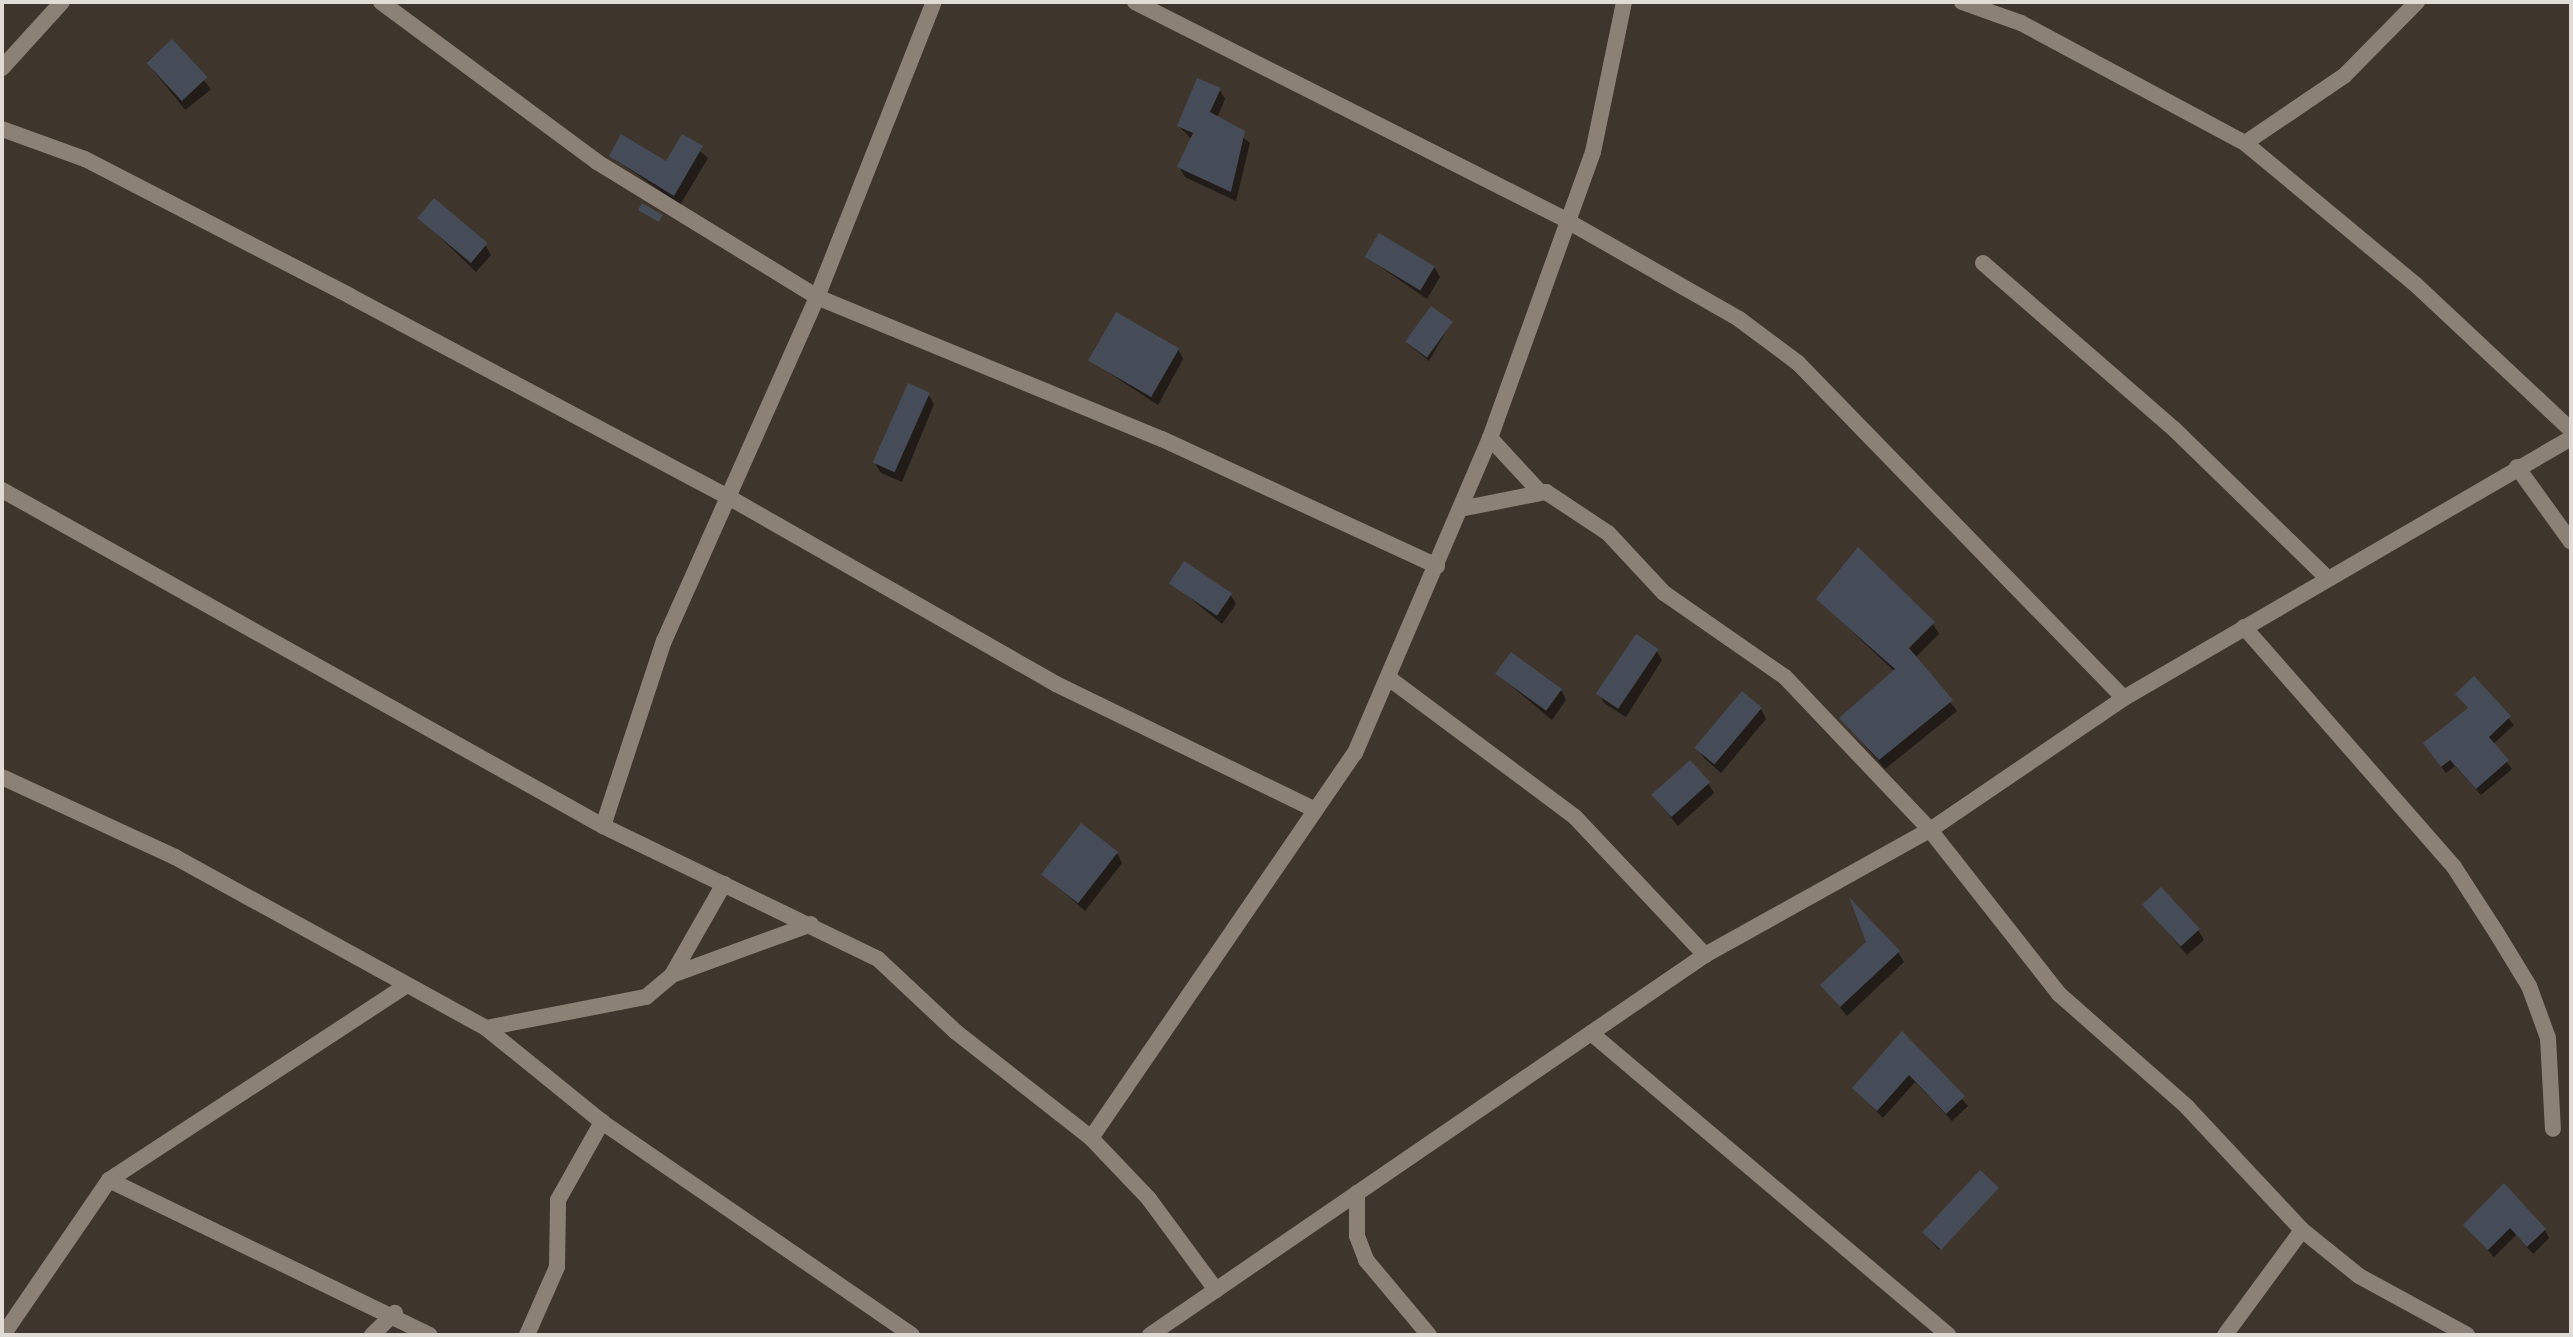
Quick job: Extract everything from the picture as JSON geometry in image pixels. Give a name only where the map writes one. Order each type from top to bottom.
[{"type":"street","points":[[2,68],[62,2]]},
{"type":"street","points":[[381,2],[597,162],[817,297],[1174,444],[1437,566]]},
{"type":"street","points":[[603,826],[664,641],[817,297],[934,2]]},
{"type":"street","points":[[1135,2],[1564,219],[1739,319],[1798,363],[2124,698]]},
{"type":"street","points":[[1091,1138],[1355,753],[1390,679],[1490,438],[1564,219],[1593,152],[1624,2]]},
{"type":"street","points":[[1962,2],[2021,23],[2245,143],[2415,284],[2571,430]]},
{"type":"street","points":[[2245,143],[2344,76],[2417,2]]},
{"type":"street","points":[[2,129],[85,159],[730,498],[1056,684],[1315,810]]},
{"type":"street","points":[[1983,263],[2174,429],[2326,577]]},
{"type":"street","points":[[1490,438],[1537,489],[1608,533],[1664,593],[1804,693],[1930,830],[2018,950],[2187,1107],[2302,1230],[2359,1276],[2467,1335]]},
{"type":"street","points":[[1150,1335],[1705,955],[1930,830],[2124,698],[2326,577],[2571,438]]},
{"type":"street","points":[[2517,467],[2571,542]]},
{"type":"street","points":[[1460,509],[1537,489]]},
{"type":"street","points":[[2,490],[603,826],[878,959],[956,1032],[1091,1138],[1149,1199],[1216,1290]]},
{"type":"street","points":[[2244,627],[2454,867],[2496,932],[2529,986],[2548,1038],[2553,1129]]},
{"type":"street","points":[[1390,679],[1575,817],[1705,955]]},
{"type":"street","points":[[2,777],[175,857],[486,1028],[602,1122],[912,1335]]},
{"type":"street","points":[[672,975],[724,884]]},
{"type":"street","points":[[486,1028],[629,1003],[672,975],[811,924]]},
{"type":"street","points":[[3,1335],[109,1180],[407,985]]},
{"type":"street","points":[[1591,1033],[1948,1335]]},
{"type":"street","points":[[527,1335],[557,1267],[558,1200],[602,1122]]},
{"type":"street","points":[[109,1180],[395,1313],[429,1335]]},
{"type":"street","points":[[1357,1193],[1366,1260],[1429,1335]]},
{"type":"street","points":[[2225,1335],[2302,1230]]},
{"type":"street","points":[[372,1335],[395,1313]]},
{"type":"building","points":[[172,39],[207,77],[182,101],[146,63]]},
{"type":"building","points":[[1197,78],[1221,88],[1210,112],[1245,131],[1231,192],[1177,167],[1193,133],[1177,126]]},
{"type":"building","points":[[621,134],[666,161],[682,134],[703,146],[674,196],[609,156]]},
{"type":"building","points":[[434,198],[488,243],[471,263],[417,218]]},
{"type":"building","points":[[642,203],[663,215],[659,222],[638,210]]},
{"type":"building","points":[[1379,233],[1435,266],[1420,290],[1365,257]]},
{"type":"building","points":[[1431,306],[1453,322],[1427,357],[1405,342]]},
{"type":"building","points":[[1116,312],[1179,348],[1151,397],[1088,360]]},
{"type":"building","points":[[908,383],[930,393],[895,472],[873,462]]},
{"type":"building","points":[[1858,547],[1935,622],[1909,648],[1953,700],[1879,760],[1839,718],[1895,669],[1816,599]]},
{"type":"building","points":[[1184,561],[1232,593],[1217,616],[1169,583]]},
{"type":"building","points":[[1636,634],[1658,649],[1618,709],[1596,694]]},
{"type":"building","points":[[1511,652],[1562,689],[1546,711],[1495,674]]},
{"type":"building","points":[[2474,676],[2511,716],[2489,737],[2509,760],[2476,789],[2450,760],[2441,767],[2423,743],[2468,708],[2455,694]]},
{"type":"building","points":[[1742,691],[1762,708],[1714,764],[1694,748]]},
{"type":"building","points":[[1690,760],[1710,782],[1671,817],[1651,795]]},
{"type":"building","points":[[1081,823],[1118,852],[1078,903],[1041,874]]},
{"type":"building","points":[[2161,887],[2200,929],[2181,946],[2142,905]]},
{"type":"building","points":[[1849,897],[1900,951],[1840,1007],[1820,985],[1866,942]]},
{"type":"building","points":[[1902,1031],[1965,1096],[1946,1114],[1909,1075],[1877,1111],[1852,1088]]},
{"type":"building","points":[[1980,1170],[1999,1188],[1941,1250],[1922,1232]]},
{"type":"building","points":[[2504,1183],[2546,1229],[2527,1247],[2510,1228],[2488,1250],[2463,1225]]}]
